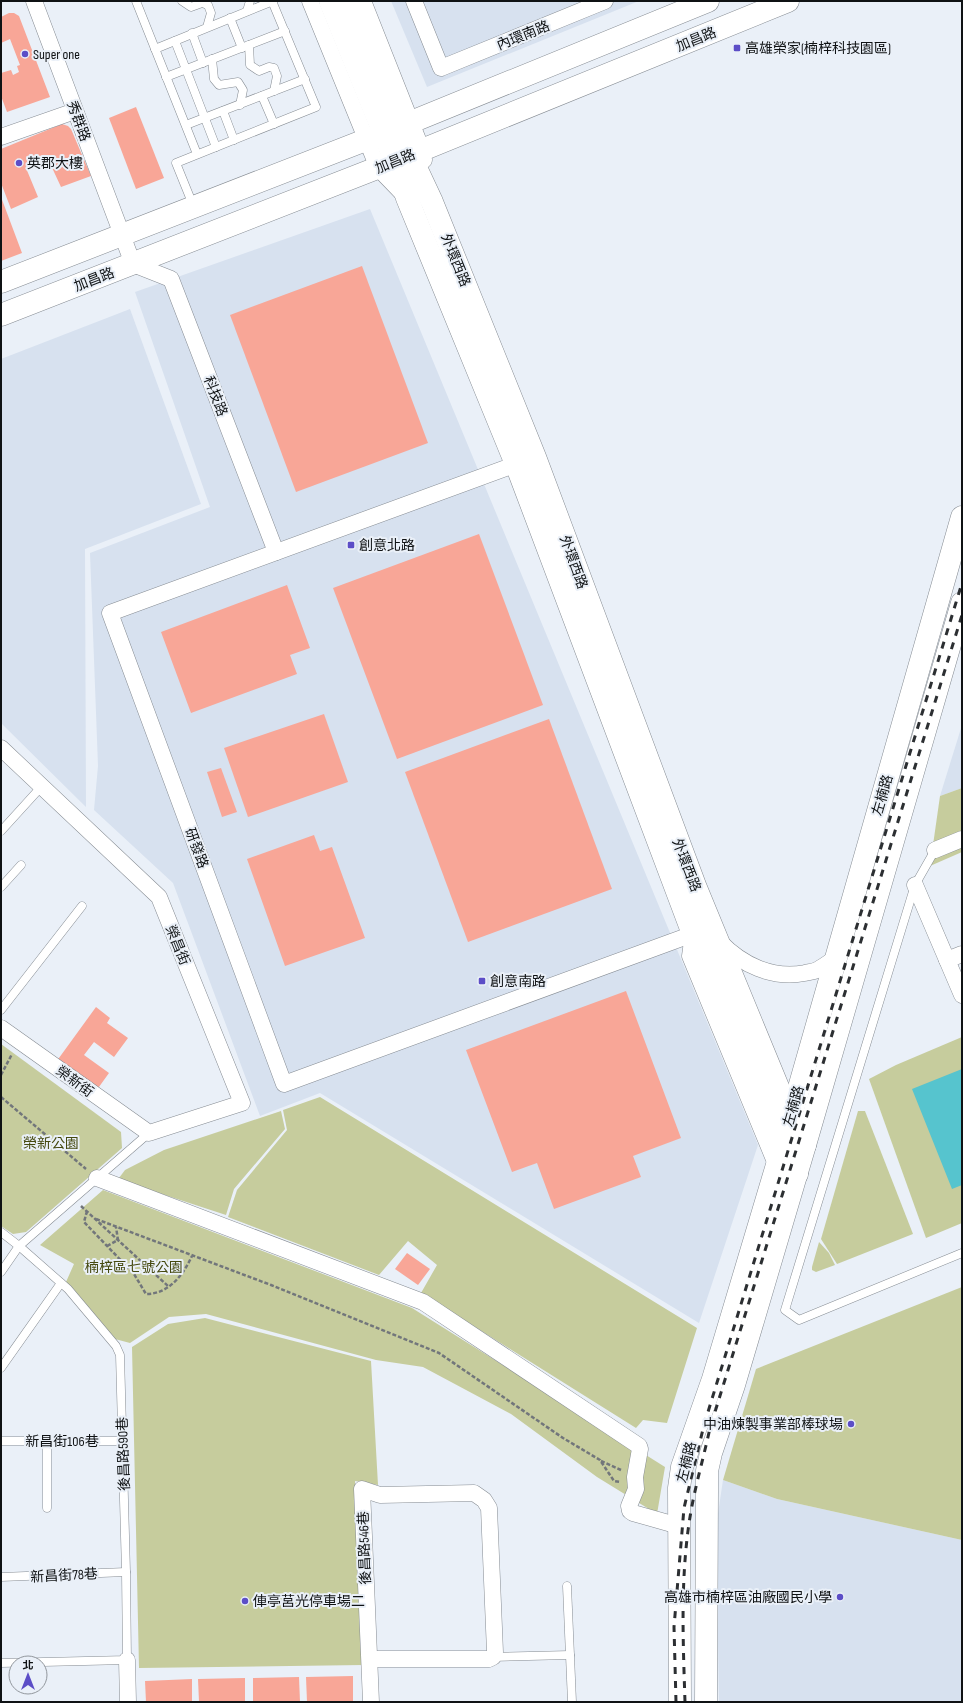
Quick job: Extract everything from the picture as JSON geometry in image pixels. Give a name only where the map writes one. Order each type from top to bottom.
[{"type":"street","name":"秀群路","points":[[34,1],[133,264]]},
{"type":"street","name":"外環西路","points":[[310,1],[390,131]]},
{"type":"street","name":"外環西路","points":[[330,1],[390,131],[401,158],[407,198],[526,461],[716,938],[780,1092],[805,1145]]},
{"type":"street","name":"外環西路","points":[[348,1],[390,131],[401,158],[426,188],[526,461],[693,934],[797,1174]]},
{"type":"street","name":"外環西路","points":[[363,1],[390,131]]},
{"type":"street","name":"內環南路","points":[[414,1],[441,68],[605,1]]},
{"type":"street","points":[[1,282],[390,131],[708,1]]},
{"type":"street","name":"加昌路","points":[[1,315],[401,158],[788,1]]},
{"type":"street","points":[[1,137],[75,111]]},
{"type":"street","name":"科技路","points":[[133,264],[171,279],[276,552]]},
{"type":"street","points":[[276,552],[526,461]]},
{"type":"street","name":"左楠路","points":[[680,1702],[679,1488],[682,1467],[713,1379],[836,959],[962,517]]},
{"type":"street","name":"研發路","points":[[276,552],[110,613],[284,1084],[693,934]]},
{"type":"street","name":"左楠路","points":[[706,1702],[707,1471],[711,1453],[734,1385],[789,1196],[797,1174],[962,603]]},
{"type":"street","name":"榮昌街","points":[[1,748],[159,897],[242,1103],[149,1134]]},
{"type":"street","points":[[934,850],[962,839]]},
{"type":"street","points":[[915,885],[962,995]]},
{"type":"street","name":"外環西路","points":[[693,934],[690,956],[789,1196]]},
{"type":"street","name":"外環西路","points":[[716,938],[731,953],[763,971],[785,975],[816,971],[836,959]]},
{"type":"street","points":[[947,960],[962,954]]},
{"type":"street","name":"榮新街","points":[[1,1028],[149,1134]]},
{"type":"street","points":[[97,1178],[423,1302],[639,1446],[640,1449],[635,1476],[636,1489],[629,1506],[633,1513],[679,1526]]},
{"type":"street","name":"後昌路546巷","points":[[371,1702],[362,1489],[380,1494],[474,1493],[484,1500],[488,1508],[495,1652],[494,1657]]},
{"type":"street","points":[[370,1659],[489,1659],[494,1657]]},
{"type":"street","name":"後昌路590巷","points":[[127,1660],[128,1702]]},
{"type":"lane","points":[[136,1],[197,154]]},
{"type":"lane","points":[[182,1],[191,7],[202,3],[208,5],[211,13],[208,27]]},
{"type":"lane","points":[[248,11],[250,1]]},
{"type":"lane","points":[[155,49],[272,1],[316,107],[176,163],[194,208]]},
{"type":"lane","points":[[230,18],[246,46],[250,65],[258,71],[269,67],[274,68],[277,76],[274,91]]},
{"type":"lane","points":[[166,77],[285,31]]},
{"type":"lane","points":[[192,34],[203,63]]},
{"type":"lane","points":[[175,41],[216,147]]},
{"type":"lane","points":[[212,59],[214,79],[219,85],[238,82],[243,90],[240,104]]},
{"type":"lane","points":[[186,126],[305,79]]},
{"type":"lane","points":[[262,96],[274,124]]},
{"type":"lane","points":[[223,111],[234,140]]},
{"type":"lane","points":[[1,831],[42,786]]},
{"type":"lane","points":[[934,850],[915,885],[785,1310],[799,1320],[962,1253]]},
{"type":"lane","points":[[1,886],[21,865]]},
{"type":"lane","points":[[1,1010],[82,906]]},
{"type":"lane","points":[[1,1272],[19,1246],[149,1134]]},
{"type":"lane","name":"後昌路590巷","points":[[1,1232],[61,1283],[116,1346],[120,1355],[127,1660]]},
{"type":"lane","points":[[1,1368],[61,1283]]},
{"type":"lane","name":"新昌街106巷","points":[[1,1441],[122,1441]]},
{"type":"lane","points":[[47,1441],[47,1508]]},
{"type":"lane","name":"新昌街78巷","points":[[1,1578],[126,1572]]},
{"type":"lane","points":[[567,1586],[572,1702]]},
{"type":"lane","points":[[494,1657],[570,1655]]},
{"type":"lane","points":[[1,1663],[127,1660]]},
{"type":"path","points":[[1,1075],[20,1041]]},
{"type":"path","points":[[1,1097],[97,1178]]},
{"type":"path","points":[[74,1199],[169,1287]]},
{"type":"path","points":[[87,1211],[84,1222],[134,1274],[146,1294],[162,1292],[169,1287],[185,1270],[192,1256]]},
{"type":"path","points":[[96,1219],[271,1285],[439,1353],[563,1438],[624,1473]]},
{"type":"path","points":[[116,1227],[118,1240]]},
{"type":"path","points":[[107,1246],[118,1240]]},
{"type":"path","points":[[600,1460],[614,1481],[622,1482],[634,1495]]},
{"type":"path","points":[[622,1482],[625,1478]]},
{"type":"shaded area","points":[[391,1],[639,1],[427,87]]},
{"type":"shaded area","points":[[370,209],[758,1145],[699,1323],[320,1093],[260,1116],[173,883],[94,810],[98,766],[90,553],[210,507],[135,292]]},
{"type":"shaded area","points":[[130,309],[201,504],[85,549],[86,807],[1,723],[1,359]]},
{"type":"shaded area","points":[[962,725],[962,788],[940,796]]},
{"type":"shaded area","name":"高雄市楠梓區油廠國民小學","points":[[723,1480],[777,1499],[962,1540],[962,1702],[719,1702],[716,1527]]},
{"type":"green space","points":[[962,788],[962,852],[930,866],[940,796]]},
{"type":"green space","points":[[962,1037],[962,1223],[926,1238],[869,1079],[896,1065]]},
{"type":"green space","name":"榮新公園","points":[[1,1044],[121,1132],[122,1148],[26,1232],[13,1234],[1,1226]]},
{"type":"green space","points":[[320,1097],[697,1328],[667,1423],[643,1420],[636,1428],[421,1293],[437,1265],[408,1241],[379,1275],[228,1217],[237,1190],[287,1130],[283,1110]]},
{"type":"green space","points":[[281,1111],[285,1129],[234,1189],[226,1215],[122,1181],[119,1178],[125,1170],[164,1150]]},
{"type":"green space","points":[[858,1111],[865,1111],[913,1234],[837,1264],[821,1239]]},
{"type":"green space","name":"楠梓區七號公園","points":[[103,1190],[412,1308],[665,1467],[657,1514],[597,1477],[511,1414],[423,1367],[376,1360],[206,1314],[169,1317],[130,1343],[115,1339],[66,1282],[74,1264],[40,1245]]},
{"type":"green space","points":[[819,1242],[829,1253],[835,1265],[816,1272],[812,1270],[812,1267]]},
{"type":"green space","name":"中油煉製事業部棒球場","points":[[962,1287],[962,1540],[777,1499],[723,1480],[756,1369]]},
{"type":"green space","points":[[205,1318],[371,1361],[378,1485],[355,1481],[363,1665],[139,1668],[132,1347],[168,1324]]},
{"type":"water","points":[[962,1069],[962,1185],[952,1189],[912,1089]]},
{"type":"building","name":"Super one","points":[[9,13],[14,13],[19,16],[50,97],[7,112],[1,96],[1,73],[11,70],[13,75],[19,72],[17,66],[20,65],[10,39],[1,43],[1,17]]},
{"type":"building","points":[[136,107],[164,178],[136,189],[109,118]]},
{"type":"building","name":"英郡大樓","points":[[62,124],[71,129],[91,176],[61,187],[48,159],[26,168],[38,197],[11,209],[1,183],[1,149]]},
{"type":"building","points":[[1,197],[22,253],[1,261]]},
{"type":"building","points":[[362,266],[428,443],[296,492],[230,315]]},
{"type":"building","points":[[479,534],[543,705],[397,759],[333,588]]},
{"type":"building","points":[[287,585],[310,648],[290,655],[297,674],[191,713],[161,632]]},
{"type":"building","points":[[324,714],[348,782],[248,817],[224,748]]},
{"type":"building","points":[[549,719],[612,889],[468,942],[405,772]]},
{"type":"building","points":[[221,768],[237,812],[222,817],[207,772]]},
{"type":"building","points":[[314,835],[320,851],[332,847],[365,938],[285,966],[247,859]]},
{"type":"building","points":[[626,991],[681,1138],[633,1156],[641,1177],[554,1209],[537,1163],[512,1172],[466,1050]]},
{"type":"building","points":[[96,1007],[110,1018],[107,1023],[128,1038],[114,1057],[94,1042],[84,1055],[109,1073],[91,1098],[51,1069]]},
{"type":"building","points":[[407,1253],[430,1269],[418,1285],[395,1269]]},
{"type":"building","points":[[353,1676],[353,1702],[307,1702],[306,1677]]},
{"type":"building","points":[[299,1677],[300,1702],[253,1702],[253,1678]]},
{"type":"building","points":[[245,1678],[245,1702],[199,1702],[198,1679]]},
{"type":"building","points":[[192,1679],[192,1702],[146,1702],[145,1681]]},
{"type":"railway","points":[[676,1702],[674,1627],[684,1508],[704,1425],[962,583]]},
{"type":"railway","points":[[685,1702],[683,1606],[685,1559],[695,1490],[710,1428],[962,615]]},
{"type":"place","name":"高雄榮家(楠梓科技園區)","points":[[737,48]]},
{"type":"place","name":"Super one","points":[[25,54]]},
{"type":"place","name":"英郡大樓","points":[[19,163]]},
{"type":"place","name":"創意北路","points":[[351,545]]},
{"type":"place","name":"創意南路","points":[[482,981]]},
{"type":"place","name":"中油煉製事業部棒球場","points":[[851,1424]]},
{"type":"place","name":"高雄市楠梓區油廠國民小學","points":[[840,1597]]},
{"type":"place","name":"俥亭莒光停車場二","points":[[245,1601]]}]
